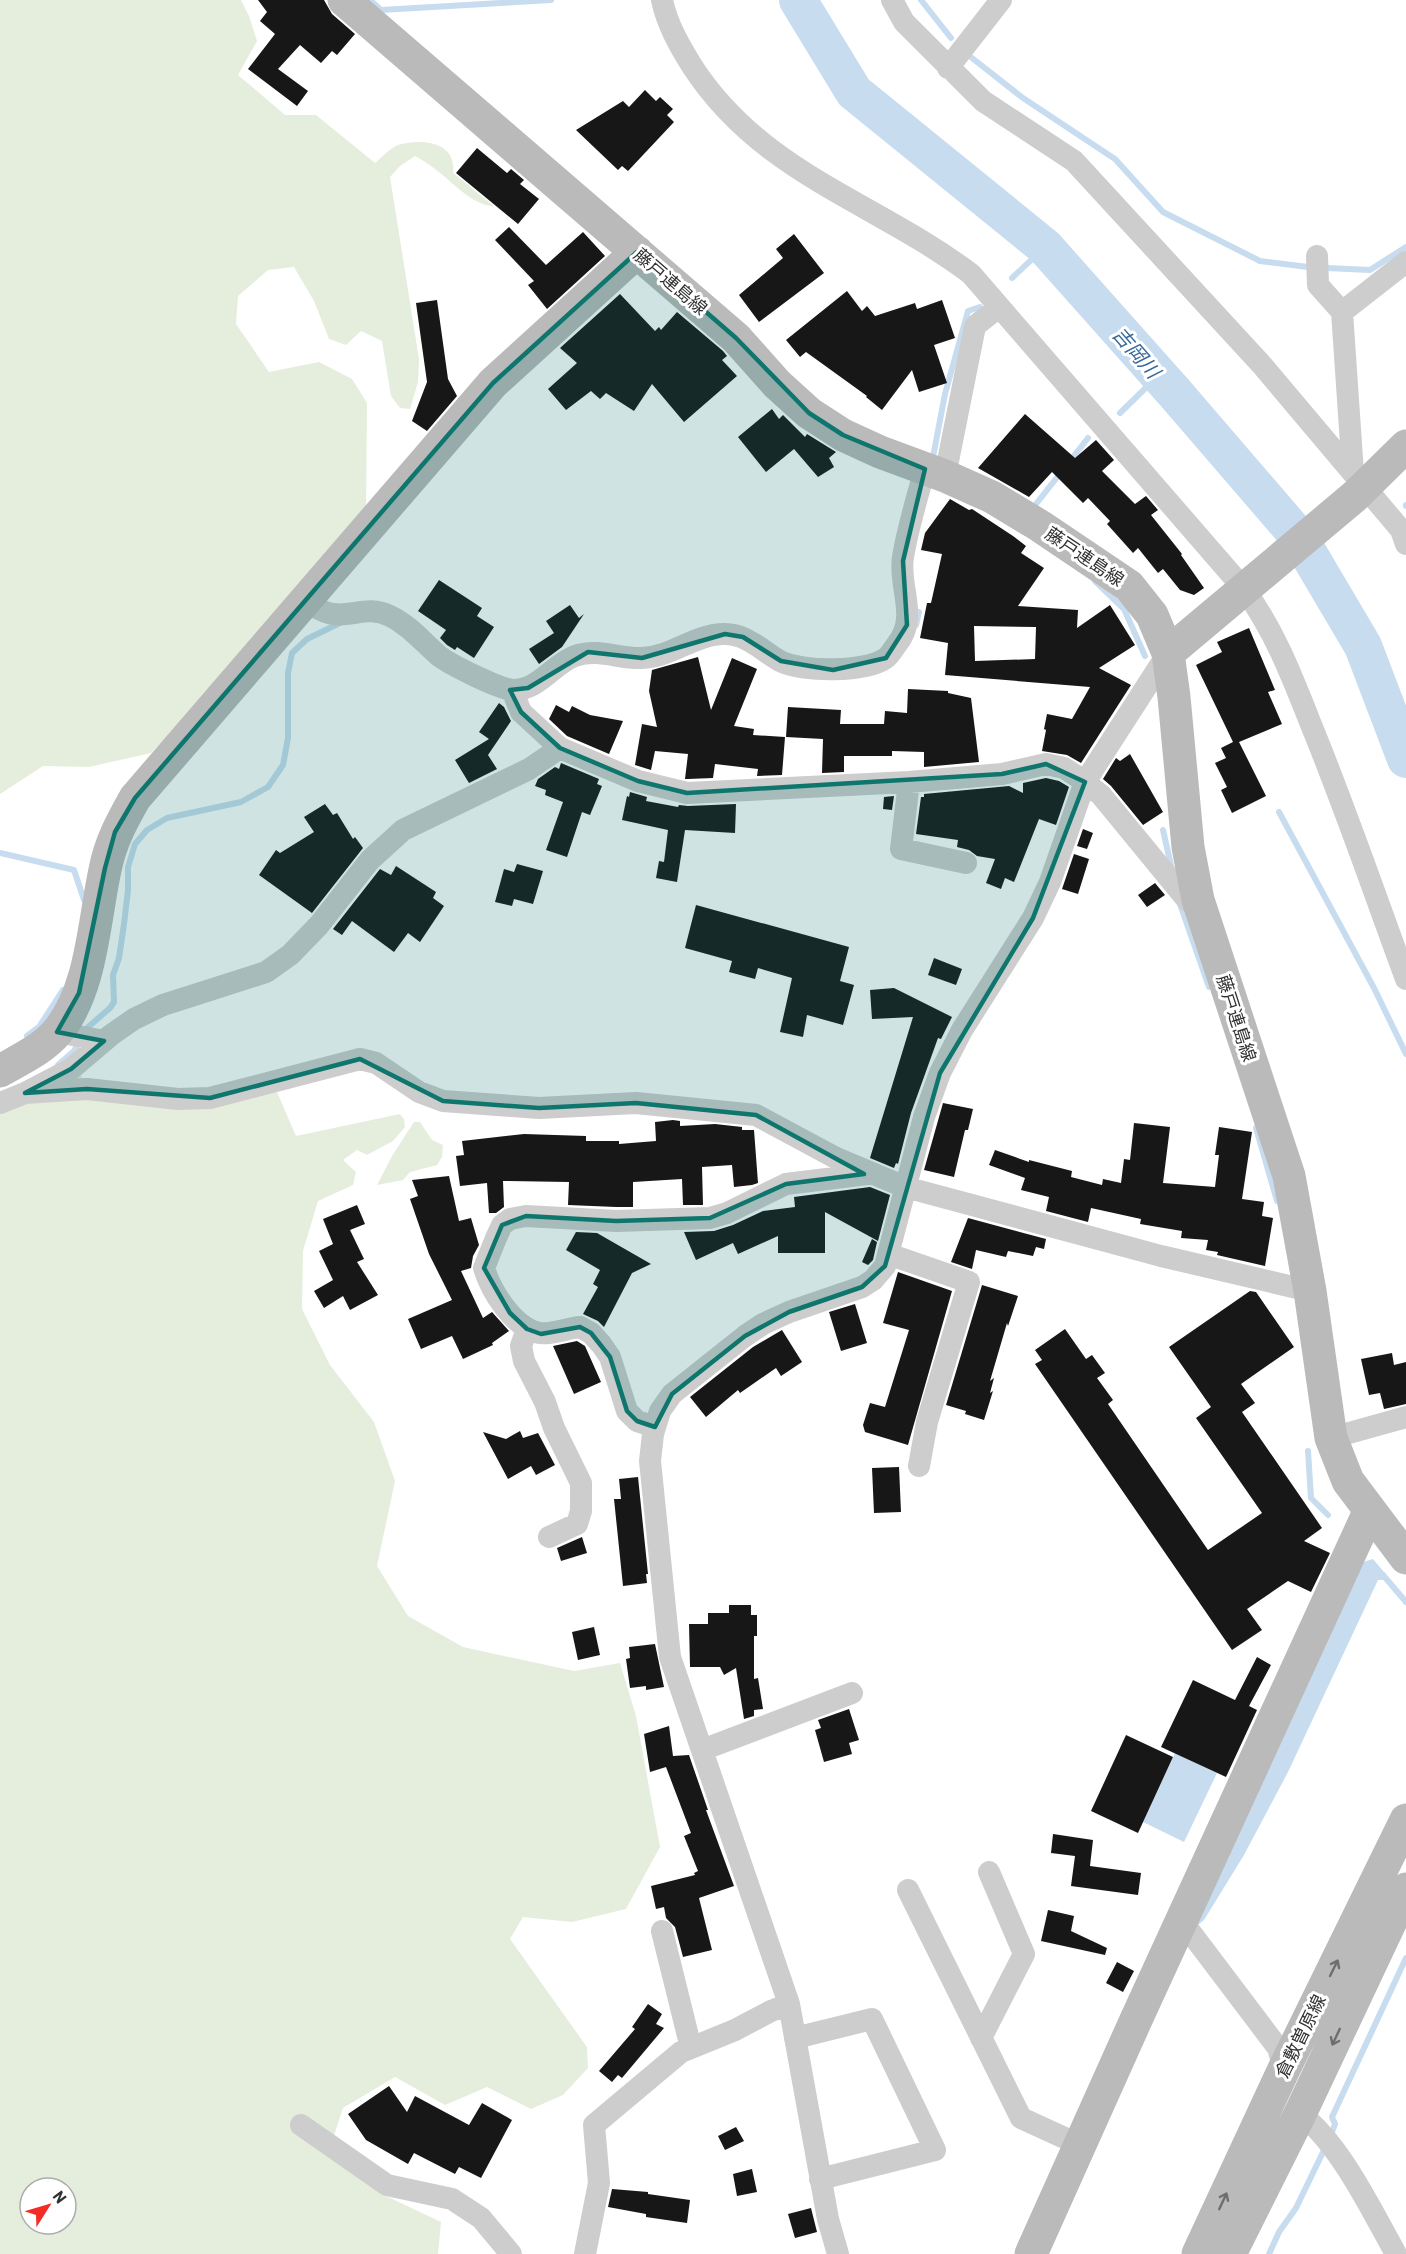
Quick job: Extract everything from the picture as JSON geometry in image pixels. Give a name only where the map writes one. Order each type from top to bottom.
[{"type":"street","name":"藤戸連島線","points":[[344,0],[736,338],[777,384],[809,413],[852,439],[992,497],[1130,586],[1152,615],[1168,653],[1188,847],[1198,900],[1288,1176],[1310,1291],[1331,1438],[1348,1481],[1369,1512],[1406,1558]]},
{"type":"street","points":[[662,0],[672,30],[703,83],[744,128],[769,149],[823,186],[954,261],[970,274],[1248,586],[1287,664],[1325,759],[1406,979]]},
{"type":"street","points":[[892,0],[904,22],[983,101],[1074,161],[1261,364],[1357,486],[1404,537]]},
{"type":"street","points":[[948,68],[1001,0]]},
{"type":"street","points":[[0,1103],[71,1069],[81,1037],[79,993],[105,868],[116,832],[135,798],[493,383],[637,252]]},
{"type":"street","points":[[1317,256],[1318,285],[1342,312],[1357,486]]},
{"type":"street","points":[[1342,312],[1406,262]]},
{"type":"street","points":[[514,695],[528,688],[572,657],[588,652],[642,658],[666,654],[706,636],[725,634],[743,637],[782,661],[804,668],[833,670],[873,664],[886,658],[908,625],[903,561],[935,472],[975,326],[999,307]]},
{"type":"street","points":[[838,2254],[820,2179],[789,2004],[670,1657],[650,1461],[660,1411],[672,1394],[763,1324],[789,1312],[862,1287],[873,1280],[885,1266],[924,1117],[940,1073],[962,1030],[1033,918],[1050,882],[1085,783],[1168,653],[1248,586],[1357,486],[1406,446]]},
{"type":"street","points":[[304,601],[332,614],[369,610],[401,622],[442,658],[514,695],[528,720],[560,748],[638,781],[687,793],[909,782],[1002,774],[1046,764],[1064,768],[1101,795],[1188,902],[1198,900]]},
{"type":"street","points":[[0,1071],[35,1050],[81,1037],[134,1019],[163,1005],[266,972],[297,948],[319,925],[370,860],[404,830],[529,770],[560,748]]},
{"type":"street","points":[[909,782],[901,849],[966,863]]},
{"type":"street","points":[[25,1093],[87,1089],[178,1100],[210,1098],[360,1059],[376,1063],[419,1092],[443,1101],[539,1108],[636,1103],[756,1115],[836,1158],[905,1187],[1161,1256],[1310,1291]]},
{"type":"street","points":[[655,1427],[637,1421],[627,1411],[610,1358],[591,1333],[580,1327],[542,1334],[527,1329],[510,1313],[487,1279],[483,1268],[502,1225],[510,1219],[526,1216],[616,1221],[710,1218],[727,1213],[786,1184],[872,1173]]},
{"type":"street","points":[[888,1254],[969,1282],[927,1422],[919,1466]]},
{"type":"street","points":[[527,1329],[521,1346],[524,1361],[545,1402],[554,1428],[580,1483],[581,1510],[577,1524],[549,1537]]},
{"type":"street","points":[[1331,1438],[1406,1417]]},
{"type":"street","points":[[1031,2254],[1080,2145],[1188,1930],[1369,1512]]},
{"type":"street","points":[[702,1750],[852,1693]]},
{"type":"street","name":"倉敷曽原線","points":[[1198,2254],[1284,2069],[1406,1820]]},
{"type":"street","points":[[981,2038],[1024,1954],[989,1872]]},
{"type":"street","name":"倉敷曽原線","points":[[1230,2254],[1300,2114],[1406,1889]]},
{"type":"street","points":[[908,1890],[1021,2118],[1080,2145]]},
{"type":"street","points":[[1188,1930],[1278,2048],[1284,2069]]},
{"type":"street","points":[[662,1932],[691,2048]]},
{"type":"street","points":[[585,2254],[599,2183],[594,2125],[681,2052],[735,2030],[789,2004]]},
{"type":"street","points":[[795,2038],[872,2019],[936,2150],[820,2179]]},
{"type":"street","points":[[1300,2114],[1319,2130],[1336,2152],[1395,2254]]},
{"type":"street","points":[[301,2125],[387,2185],[452,2199],[481,2217],[512,2254]]},
{"type":"highlighted area","points":[[637,252],[736,338],[809,413],[843,435],[925,469],[903,561],[907,625],[886,658],[833,670],[781,661],[743,637],[725,634],[642,658],[588,652],[528,688],[510,690],[521,712],[560,748],[638,781],[687,793],[1002,774],[1046,764],[1085,782],[1033,918],[940,1073],[885,1266],[862,1287],[789,1312],[745,1336],[672,1394],[655,1427],[637,1421],[627,1411],[610,1357],[591,1333],[580,1327],[541,1334],[527,1329],[510,1313],[484,1268],[502,1225],[526,1216],[616,1221],[710,1218],[786,1184],[864,1174],[756,1115],[636,1103],[539,1108],[443,1101],[360,1059],[210,1098],[87,1089],[25,1093],[71,1069],[104,1041],[57,1032],[79,993],[105,868],[115,832],[135,798],[493,383]]},
{"type":"green space","points":[[0,0],[241,0],[257,41],[238,75],[285,115],[316,115],[375,163],[398,145],[417,142],[436,144],[449,154],[453,162],[453,173],[494,206],[478,202],[470,197],[433,167],[415,156],[400,166],[390,177],[419,359],[418,382],[410,409],[400,408],[391,396],[382,341],[361,331],[346,345],[329,339],[314,301],[294,267],[268,270],[238,296],[236,324],[269,372],[319,362],[352,379],[367,403],[366,513],[233,668],[151,753],[89,767],[43,766],[0,794]]},
{"type":"green space","points":[[76,1071],[99,1095],[277,1092],[296,1136],[400,1114],[404,1119],[405,1127],[393,1141],[367,1155],[357,1150],[343,1160],[356,1172],[353,1185],[318,1201],[303,1251],[302,1309],[330,1365],[374,1422],[395,1481],[377,1566],[408,1616],[463,1647],[574,1671],[620,1663],[636,1716],[660,1847],[626,1909],[572,1922],[523,1917],[510,1939],[587,2047],[588,2068],[563,2095],[531,2109],[487,2087],[445,2105],[395,2077],[343,2108],[328,2154],[384,2195],[441,2222],[438,2254],[0,2254],[0,1097]]},
{"type":"green space","points":[[414,1122],[420,1122],[432,1140],[443,1145],[442,1157],[437,1165],[410,1172],[403,1180],[377,1185],[392,1156]]},
{"type":"water","points":[[1373,1559],[1389,1578],[1378,1580],[1288,1772],[1244,1855],[1204,1920],[1198,1925],[1197,1916],[1360,1563]]},
{"type":"water","points":[[1175,1753],[1217,1773],[1184,1842],[1143,1822]]},
{"type":"building","points":[[258,0],[324,0],[332,14],[355,34],[337,55],[332,51],[321,63],[300,45],[278,69],[308,91],[297,106],[248,69],[275,34],[260,21],[267,12]]},
{"type":"building","points":[[645,90],[656,101],[660,97],[673,109],[667,115],[674,122],[628,171],[622,166],[618,170],[576,130],[623,101],[629,107]]},
{"type":"building","points":[[477,148],[507,173],[511,169],[524,180],[520,184],[539,199],[518,224],[456,173]]},
{"type":"building","points":[[509,227],[546,265],[583,232],[605,256],[547,309],[528,285],[534,281],[495,240]]},
{"type":"building","points":[[794,234],[824,273],[759,322],[739,295],[783,258],[776,249]]},
{"type":"building","points":[[847,291],[862,311],[867,306],[875,316],[915,303],[917,309],[942,300],[955,338],[934,345],[947,383],[919,392],[912,370],[882,410],[867,396],[806,352],[800,357],[786,340]]},
{"type":"building","points":[[620,294],[655,331],[659,327],[661,330],[677,312],[723,351],[727,356],[722,360],[737,376],[684,422],[652,384],[634,411],[606,393],[600,399],[591,391],[566,410],[548,389],[577,363],[560,348]]},
{"type":"building","points":[[437,300],[448,379],[457,396],[427,431],[412,421],[427,382],[416,303]]},
{"type":"building","points":[[772,409],[779,419],[783,415],[805,437],[807,434],[836,452],[829,458],[834,467],[818,477],[794,449],[766,472],[738,437]]},
{"type":"building","points":[[1025,414],[1075,458],[1096,440],[1114,460],[1102,471],[1135,504],[1146,496],[1158,510],[1151,515],[1182,554],[1204,588],[1194,595],[1180,590],[1163,569],[1158,573],[1138,548],[1133,553],[1107,524],[1110,521],[1088,498],[1083,503],[1052,472],[1029,497],[978,468]]},
{"type":"building","points":[[950,499],[969,510],[972,509],[1013,536],[1026,546],[1021,553],[1044,568],[1018,606],[1078,610],[1077,628],[1110,605],[1135,645],[1099,668],[1131,685],[1081,763],[1067,755],[1042,751],[1046,730],[1044,729],[1047,714],[1072,719],[1090,687],[945,675],[948,643],[920,638],[927,603],[931,603],[942,554],[921,550],[925,533]],"holes":[[[974,626],[1036,627],[1035,659],[975,661]]]},
{"type":"building","points":[[439,580],[482,608],[477,616],[494,627],[474,658],[457,647],[455,650],[447,645],[440,638],[446,630],[418,611]]},
{"type":"building","points":[[570,605],[579,618],[584,614],[562,647],[539,664],[529,649],[554,633],[546,621]]},
{"type":"building","points":[[1249,628],[1275,690],[1268,692],[1282,724],[1239,742],[1266,796],[1232,813],[1221,790],[1227,787],[1215,763],[1226,758],[1221,748],[1233,742],[1196,665],[1222,652],[1217,642]]},
{"type":"building","points":[[698,657],[711,710],[732,658],[757,669],[734,726],[754,729],[753,735],[785,737],[782,775],[757,776],[758,769],[715,764],[713,778],[685,779],[688,754],[655,751],[651,770],[635,765],[642,724],[657,727],[649,691],[652,670]]},
{"type":"building","points":[[908,689],[948,691],[948,693],[971,698],[979,762],[924,767],[924,752],[892,751],[892,756],[844,756],[844,772],[822,773],[823,739],[786,737],[788,707],[841,710],[840,724],[884,724],[885,711],[907,713]]},
{"type":"building","points":[[499,703],[504,707],[511,721],[488,755],[497,769],[469,783],[455,760],[489,739],[479,732]]},
{"type":"building","points":[[556,705],[569,712],[572,706],[590,715],[623,721],[609,754],[567,736],[549,719]]},
{"type":"building","points":[[1130,754],[1163,812],[1143,825],[1103,779],[1116,758],[1120,761]]},
{"type":"building","points":[[561,763],[599,779],[597,784],[602,786],[590,815],[582,812],[567,857],[546,850],[563,802],[545,795],[546,790],[535,786],[538,779],[555,767],[559,769]]},
{"type":"building","points":[[1046,778],[1059,781],[1069,787],[1056,825],[1039,819],[1014,882],[1005,878],[1001,889],[986,883],[995,859],[977,856],[969,850],[957,847],[958,840],[916,834],[921,797],[924,797],[924,794],[1009,786],[1023,793],[1023,783]]},
{"type":"building","points":[[630,792],[647,797],[646,801],[678,807],[679,805],[736,804],[735,833],[685,830],[677,882],[656,878],[659,861],[664,862],[668,830],[622,820]]},
{"type":"building","points":[[894,796],[892,810],[883,809],[884,797]]},
{"type":"building","points":[[325,804],[333,815],[337,813],[353,839],[355,837],[363,848],[312,913],[259,875],[276,850],[280,853],[314,832],[304,817]]},
{"type":"building","points":[[1083,829],[1093,833],[1087,849],[1077,846]]},
{"type":"building","points":[[1074,854],[1089,859],[1078,894],[1062,889]]},
{"type":"building","points":[[517,864],[543,871],[533,904],[514,899],[512,906],[495,902],[504,869],[514,872]]},
{"type":"building","points":[[396,866],[436,892],[433,898],[444,906],[420,942],[408,933],[394,952],[352,921],[342,935],[333,929],[380,869],[391,875]]},
{"type":"building","points":[[1155,883],[1165,895],[1147,907],[1138,895]]},
{"type":"building","points":[[696,905],[849,947],[840,981],[854,985],[843,1025],[807,1015],[803,1037],[780,1032],[792,978],[758,968],[755,979],[729,972],[732,961],[685,948]]},
{"type":"building","points":[[934,958],[962,969],[956,985],[928,975]]},
{"type":"building","points":[[894,988],[952,1017],[941,1039],[938,1038],[911,1113],[898,1164],[896,1163],[894,1168],[870,1158],[913,1017],[872,1019],[870,990]]},
{"type":"building","points":[[943,1103],[973,1109],[968,1130],[965,1130],[954,1177],[924,1170]]},
{"type":"building","points":[[680,1121],[680,1126],[715,1124],[742,1127],[742,1130],[754,1130],[758,1183],[734,1187],[732,1165],[702,1167],[703,1205],[683,1205],[682,1179],[633,1182],[633,1207],[616,1207],[568,1205],[569,1182],[503,1181],[504,1207],[496,1213],[489,1213],[487,1183],[460,1186],[456,1156],[464,1155],[462,1141],[524,1134],[586,1136],[586,1141],[619,1141],[619,1144],[656,1141],[655,1122]]},
{"type":"building","points":[[1134,1123],[1170,1127],[1163,1183],[1215,1187],[1219,1155],[1215,1155],[1219,1127],[1252,1132],[1242,1199],[1264,1202],[1262,1216],[1273,1218],[1265,1266],[1217,1255],[1218,1252],[1206,1250],[1208,1240],[1181,1238],[1182,1231],[1140,1224],[1141,1219],[1091,1208],[1088,1222],[1046,1211],[1049,1197],[1021,1190],[1025,1178],[989,1165],[995,1150],[1029,1162],[1029,1160],[1072,1171],[1071,1177],[1102,1185],[1103,1179],[1121,1183],[1124,1159],[1130,1160]]},
{"type":"building","points":[[449,1176],[459,1221],[471,1218],[479,1245],[473,1256],[471,1268],[461,1271],[483,1318],[492,1312],[509,1331],[492,1343],[493,1345],[463,1359],[452,1336],[421,1349],[408,1319],[452,1300],[429,1254],[410,1199],[418,1196],[412,1180]]},
{"type":"building","points":[[870,1187],[890,1195],[878,1241],[825,1212],[825,1253],[778,1253],[778,1236],[738,1254],[733,1243],[696,1260],[684,1232],[714,1231],[763,1211],[795,1207],[794,1197]]},
{"type":"building","points":[[357,1205],[365,1224],[350,1230],[364,1259],[357,1262],[378,1295],[350,1310],[343,1296],[324,1308],[314,1291],[333,1280],[319,1251],[333,1244],[323,1219]]},
{"type":"building","points":[[968,1218],[1046,1239],[1044,1249],[1036,1247],[1033,1256],[1008,1251],[1006,1257],[976,1250],[972,1269],[951,1262]]},
{"type":"building","points":[[576,1232],[597,1233],[651,1264],[632,1273],[604,1327],[598,1321],[583,1314],[598,1287],[593,1284],[600,1270],[566,1250]]},
{"type":"building","points":[[872,1239],[877,1242],[873,1260],[868,1265],[862,1262]]},
{"type":"building","points":[[898,1272],[952,1291],[908,1445],[865,1432],[863,1425],[870,1403],[885,1407],[909,1330],[883,1323]]},
{"type":"building","points":[[982,1285],[1018,1296],[1008,1326],[1007,1323],[990,1381],[994,1378],[990,1393],[993,1391],[984,1420],[946,1405]]},
{"type":"building","points":[[1250,1291],[1256,1292],[1294,1347],[1241,1384],[1255,1403],[1242,1412],[1322,1528],[1304,1541],[1330,1553],[1311,1592],[1288,1581],[1247,1609],[1262,1630],[1232,1650],[1035,1364],[1042,1360],[1035,1350],[1065,1329],[1086,1359],[1092,1355],[1105,1373],[1097,1378],[1113,1400],[1108,1404],[1208,1550],[1262,1513],[1196,1418],[1211,1407],[1169,1347]]},
{"type":"building","points":[[855,1304],[867,1343],[841,1351],[829,1312]]},
{"type":"building","points":[[782,1330],[802,1362],[781,1376],[776,1368],[740,1393],[738,1390],[706,1417],[690,1397],[753,1347]]},
{"type":"building","points":[[577,1341],[585,1346],[601,1382],[574,1394],[553,1346]]},
{"type":"building","points":[[1392,1353],[1394,1365],[1406,1362],[1406,1404],[1384,1409],[1380,1393],[1369,1395],[1361,1359]]},
{"type":"building","points":[[520,1431],[523,1438],[538,1433],[555,1465],[536,1475],[531,1466],[508,1479],[483,1432],[506,1439]]},
{"type":"building","points":[[899,1467],[901,1512],[874,1513],[872,1468]]},
{"type":"building","points":[[638,1477],[647,1583],[623,1586],[614,1499],[621,1499],[619,1479]]},
{"type":"building","points":[[582,1537],[587,1553],[561,1561],[557,1548]]},
{"type":"building","points":[[729,1605],[751,1605],[751,1615],[757,1615],[757,1636],[754,1636],[754,1679],[758,1678],[763,1709],[754,1710],[754,1716],[744,1719],[736,1668],[724,1675],[720,1667],[690,1667],[689,1624],[708,1624],[708,1613],[729,1613]]},
{"type":"building","points":[[594,1627],[600,1655],[578,1660],[572,1632]]},
{"type":"building","points":[[655,1644],[664,1687],[646,1690],[646,1686],[630,1688],[626,1659],[630,1658],[629,1647]]},
{"type":"building","points":[[1257,1657],[1271,1665],[1249,1706],[1257,1710],[1226,1777],[1161,1747],[1193,1680],[1235,1700]]},
{"type":"building","points":[[849,1709],[859,1740],[849,1743],[852,1754],[824,1762],[815,1730],[821,1728],[818,1720]]},
{"type":"building","points":[[669,1726],[673,1756],[689,1755],[734,1886],[699,1898],[712,1950],[683,1957],[675,1927],[666,1918],[664,1907],[656,1909],[651,1886],[695,1875],[694,1873],[698,1871],[684,1836],[691,1833],[666,1767],[650,1772],[644,1734]]},
{"type":"building","points":[[1126,1735],[1173,1757],[1138,1833],[1091,1811]]},
{"type":"building","points":[[1053,1834],[1093,1840],[1090,1866],[1141,1873],[1138,1895],[1071,1886],[1075,1856],[1051,1853]]},
{"type":"building","points":[[1048,1910],[1074,1916],[1071,1931],[1107,1948],[1105,1955],[1041,1941]]},
{"type":"building","points":[[1117,1962],[1134,1971],[1123,1992],[1106,1983]]},
{"type":"building","points":[[648,2004],[662,2014],[656,2024],[664,2028],[622,2078],[618,2075],[612,2082],[599,2071],[635,2029],[632,2027]]},
{"type":"building","points":[[389,2086],[407,2112],[415,2096],[469,2125],[482,2103],[512,2120],[481,2178],[459,2167],[455,2174],[414,2153],[408,2164],[366,2140],[348,2114]]},
{"type":"building","points":[[736,2127],[744,2141],[725,2150],[718,2136]]},
{"type":"building","points":[[752,2169],[757,2192],[737,2196],[733,2174]]},
{"type":"building","points":[[612,2189],[648,2192],[648,2194],[690,2200],[687,2223],[646,2217],[646,2214],[608,2207]]},
{"type":"building","points":[[811,2208],[817,2232],[795,2238],[788,2214]]},
{"type":"waterway","points":[[370,0],[381,10],[551,0]]},
{"type":"waterway","name":"吉岡川","points":[[798,0],[854,92],[1045,247],[1298,536],[1363,646],[1406,759]]},
{"type":"waterway","points":[[921,0],[951,38]]},
{"type":"waterway","points":[[972,58],[1023,98],[1115,159],[1163,212],[1260,261],[1308,267]]},
{"type":"waterway","points":[[1012,278],[1045,247]]},
{"type":"waterway","points":[[1327,268],[1370,270],[1406,247]]},
{"type":"waterway","points":[[933,457],[945,394],[968,311],[980,307]]},
{"type":"waterway","points":[[1120,413],[1159,375]]},
{"type":"waterway","points":[[1070,461],[1088,438]]},
{"type":"waterway","points":[[1036,504],[1062,471]]},
{"type":"waterway","points":[[1095,581],[1124,609],[1145,656]]},
{"type":"waterway","points":[[916,625],[919,612]]},
{"type":"waterway","points":[[58,1065],[74,1051],[87,1028],[114,1002],[113,975],[119,958],[128,890],[128,867],[135,844],[147,830],[167,818],[241,802],[268,787],[283,765],[288,738],[288,673],[292,653],[307,639],[342,622]]},
{"type":"waterway","points":[[1279,812],[1374,988],[1406,1054]]},
{"type":"waterway","points":[[1163,830],[1172,870]]},
{"type":"waterway","points":[[0,853],[74,870],[84,900]]},
{"type":"waterway","points":[[1180,904],[1209,987]]},
{"type":"waterway","points":[[27,1036],[39,1027],[63,990]]},
{"type":"waterway","points":[[1256,1128],[1277,1201]]},
{"type":"waterway","points":[[1308,1451],[1311,1498],[1328,1515]]},
{"type":"waterway","points":[[1383,1575],[1406,1602]]},
{"type":"waterway","points":[[1331,2135],[1335,2124],[1332,2117],[1406,1958]]},
{"type":"waterway","points":[[1269,2254],[1279,2232],[1296,2208],[1324,2150]]}]
